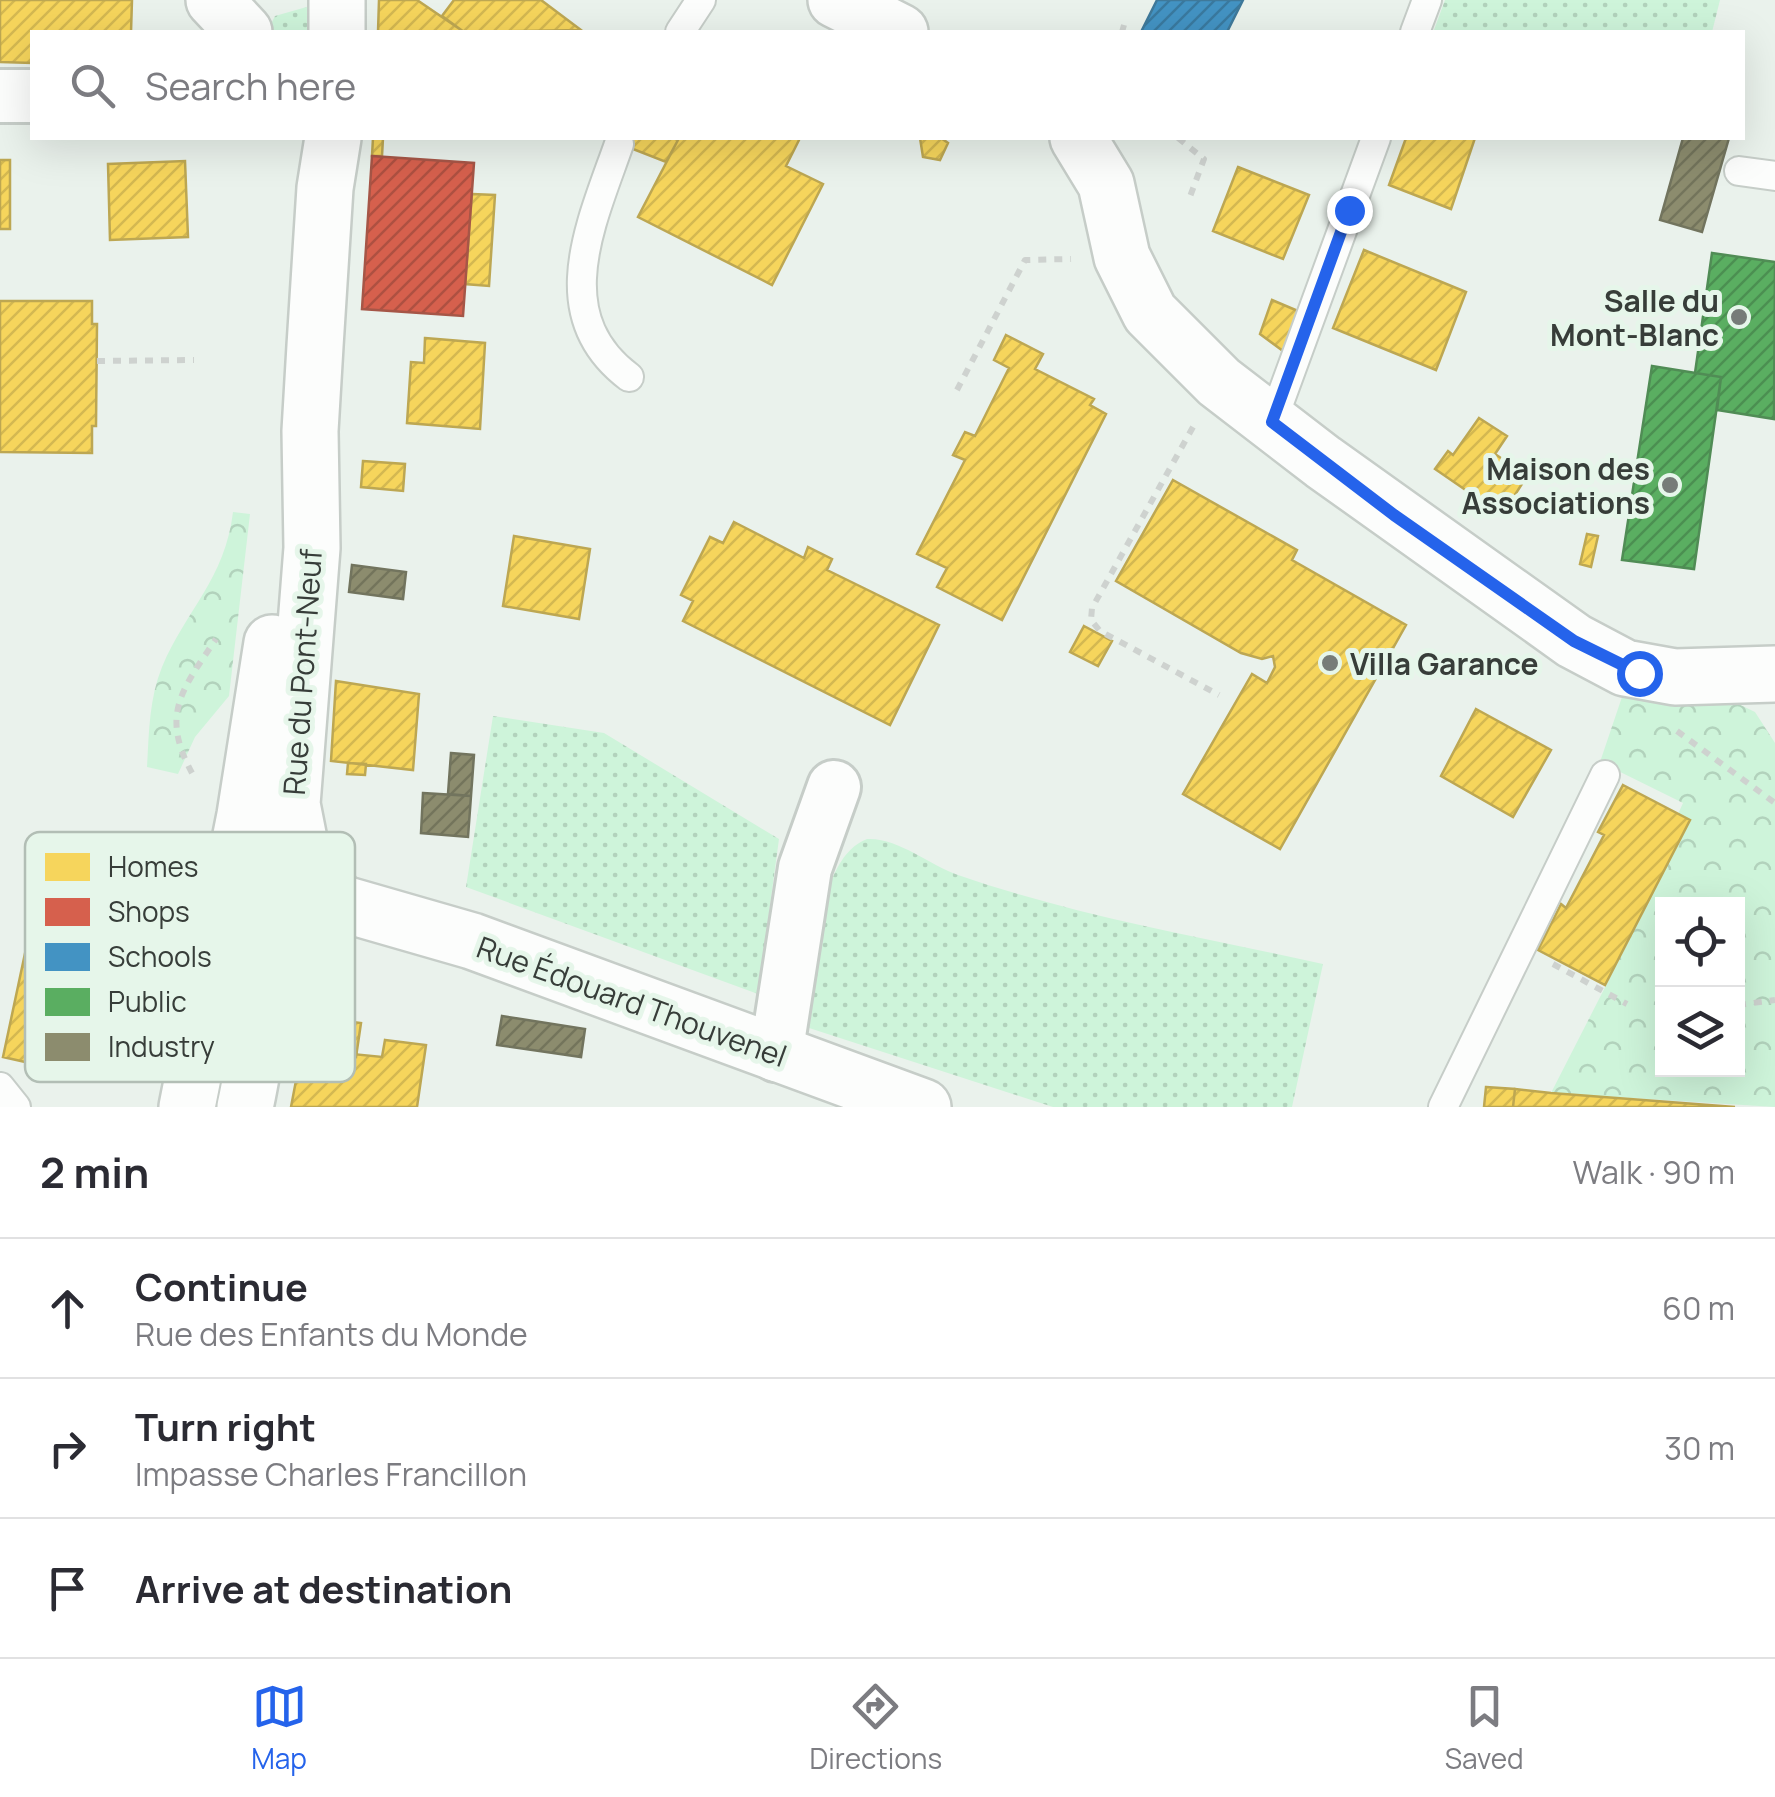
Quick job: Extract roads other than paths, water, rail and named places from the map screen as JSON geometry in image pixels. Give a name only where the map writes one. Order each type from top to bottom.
[{"type":"street","points":[[214,0],[242,30]]},
{"type":"street","points":[[336,0],[337,30]]},
{"type":"street","points":[[836,0],[896,30]]},
{"type":"street","points":[[0,96],[30,96]]},
{"type":"street","points":[[308,140],[329,163]]},
{"type":"street","points":[[1079,140],[1106,184],[1122,257],[1138,295],[1166,333],[1272,422],[1394,515],[1574,641],[1639,673],[1675,677],[1775,674]]},
{"type":"street","name":"Rue du Pont-Neuf","points":[[298,832],[292,804],[312,548],[310,430],[329,163]]},
{"type":"street","name":"Rue du Pont-Neuf","points":[[242,832],[289,527],[310,430]]},
{"type":"street","points":[[776,1055],[806,868],[834,787]]},
{"type":"street","name":"Rue Édouard Thouvenel","points":[[355,907],[472,941],[922,1107]]},
{"type":"street","name":"Rue du Pont-Neuf","points":[[186,1107],[191,1082]]},
{"type":"street","points":[[246,1107],[252,1082]]},
{"type":"lane","points":[[681,30],[701,0]]},
{"type":"lane","points":[[1415,30],[1427,0]]},
{"type":"lane","points":[[1272,422],[1375,140]]},
{"type":"lane","points":[[619,144],[584,264],[580,306],[600,350],[629,376]]},
{"type":"lane","points":[[1739,171],[1775,176]]},
{"type":"lane","points":[[1443,1107],[1605,775]]},
{"type":"lane","points":[[0,1087],[16,1107]]},
{"type":"place","name":"Salle du Mont-Blanc","points":[[1739,317]]},
{"type":"place","name":"Maison des Associations","points":[[1670,485]]},
{"type":"place","name":"Villa Garance","points":[[1330,663]]}]
